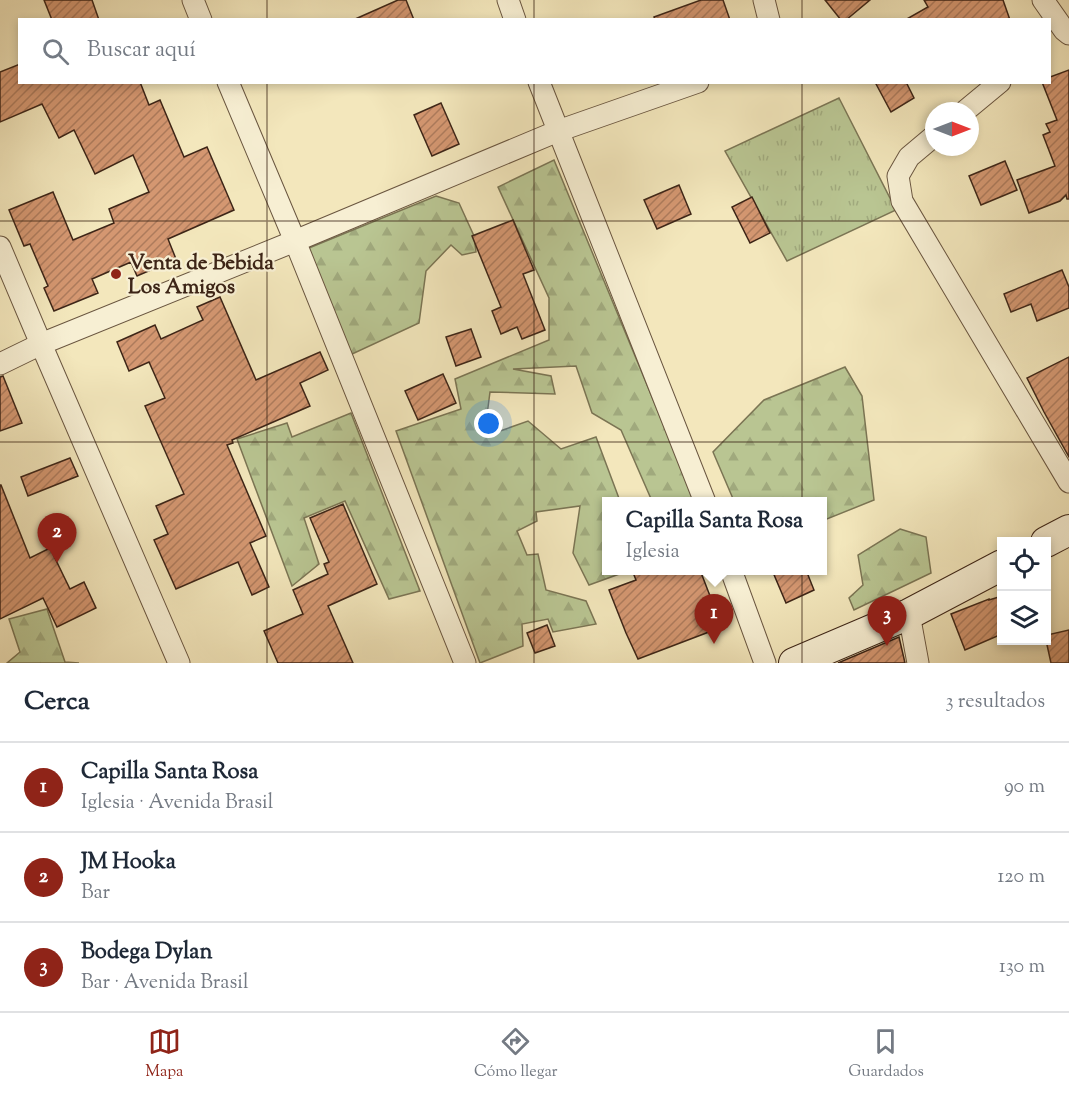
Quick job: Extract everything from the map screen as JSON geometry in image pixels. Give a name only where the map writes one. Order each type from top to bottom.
[{"type":"street","points":[[193,0],[200,18]]},
{"type":"street","points":[[508,0],[514,18]]},
{"type":"street","points":[[764,0],[768,18]]},
{"type":"street","points":[[1043,0],[1063,33]]},
{"type":"street","points":[[229,84],[295,241],[465,663]]},
{"type":"street","points":[[540,84],[703,497]]},
{"type":"street","points":[[0,364],[40,344],[558,131],[692,84]]},
{"type":"street","points":[[976,102],[998,84]]},
{"type":"street","points":[[925,144],[909,157],[898,176],[902,201],[1069,482]]},
{"type":"street","points":[[0,247],[179,663]]},
{"type":"street","points":[[1051,540],[1069,530]]},
{"type":"street","points":[[794,663],[909,614],[997,568]]},
{"type":"street","points":[[733,575],[765,663]]},
{"type":"street","points":[[909,614],[918,663]]},
{"type":"green space","points":[[839,98],[896,210],[787,261],[725,151]]},
{"type":"green space","points":[[554,160],[693,497],[650,497],[621,430],[592,413],[576,366],[513,369],[551,376],[555,394],[490,392],[487,415],[500,431],[528,421],[561,449],[596,437],[618,497],[602,497],[602,575],[616,575],[589,585],[573,553],[580,506],[536,512],[537,521],[517,531],[527,555],[538,554],[546,590],[586,601],[596,624],[553,632],[548,619],[522,624],[523,646],[480,663],[396,431],[461,409],[455,379],[549,340],[549,298],[498,187]]},
{"type":"green space","points":[[436,196],[459,203],[474,236],[476,252],[462,255],[451,245],[426,271],[419,323],[350,355],[304,250]]},
{"type":"green space","points":[[845,367],[862,396],[874,500],[827,519],[827,497],[732,497],[713,452],[764,400]]},
{"type":"green space","points":[[351,413],[420,591],[389,599],[345,501],[304,518],[319,564],[292,586],[237,439],[287,423],[292,437]]},
{"type":"green space","points":[[900,529],[926,537],[931,573],[854,610],[849,598],[863,585],[858,555]]},
{"type":"green space","points":[[47,609],[65,662],[79,663],[7,663],[20,652],[9,619]]},
{"type":"building","points":[[44,0],[92,0],[98,18],[51,18]]},
{"type":"building","points":[[398,0],[406,0],[413,18],[358,18]]},
{"type":"building","points":[[701,0],[723,0],[729,18],[654,18]]},
{"type":"building","points":[[825,0],[870,0],[848,18],[839,18]]},
{"type":"building","points":[[924,0],[1003,0],[1009,18],[909,18],[928,7]]},
{"type":"building","points":[[18,65],[18,84],[141,84],[149,105],[160,100],[184,157],[207,147],[234,210],[168,239],[176,259],[137,276],[131,262],[92,279],[98,293],[54,311],[44,288],[48,286],[30,244],[24,246],[9,210],[53,192],[73,240],[114,223],[109,209],[149,192],[133,155],[95,174],[74,130],[59,138],[42,104],[0,122],[0,72]]},
{"type":"building","points":[[1069,70],[1069,199],[1066,195],[1060,201],[1029,213],[1017,180],[1055,166],[1043,135],[1050,132],[1046,124],[1057,120],[1043,84],[1051,84],[1051,77]]},
{"type":"building","points":[[876,84],[907,84],[914,98],[891,112]]},
{"type":"building","points":[[441,103],[459,144],[432,156],[414,115]]},
{"type":"building","points":[[1005,161],[1017,190],[981,205],[969,176]]},
{"type":"building","points":[[679,185],[691,214],[657,229],[644,200]]},
{"type":"building","points":[[752,197],[770,233],[750,243],[732,207]]},
{"type":"building","points":[[513,220],[534,270],[523,274],[545,330],[522,339],[517,327],[501,334],[492,311],[501,307],[472,236]]},
{"type":"building","points":[[1062,270],[1069,287],[1069,308],[1037,321],[1031,304],[1011,312],[1004,294]]},
{"type":"building","points":[[220,297],[256,380],[320,352],[328,370],[300,383],[310,406],[232,440],[233,443],[227,445],[266,536],[250,543],[269,587],[252,595],[238,562],[176,589],[154,540],[168,534],[156,506],[184,494],[145,406],[165,398],[149,362],[129,371],[117,342],[155,325],[161,339],[203,320],[197,307]]},
{"type":"building","points":[[471,329],[481,357],[456,366],[446,337]]},
{"type":"building","points":[[1069,357],[1069,457],[1027,378]]},
{"type":"building","points":[[443,374],[456,403],[418,420],[405,391]]},
{"type":"building","points":[[3,376],[22,423],[0,431],[0,377]]},
{"type":"building","points":[[70,458],[78,476],[28,496],[21,477]]},
{"type":"building","points":[[0,485],[30,558],[50,548],[70,589],[84,582],[96,608],[57,627],[43,598],[0,619]]},
{"type":"building","points":[[343,504],[377,584],[328,606],[353,663],[278,663],[264,631],[303,614],[293,590],[328,574],[324,564],[329,562],[310,518]]},
{"type":"building","points":[[634,575],[702,575],[722,627],[638,659],[609,590],[636,580]]},
{"type":"building","points":[[774,575],[808,575],[814,590],[786,603]]},
{"type":"building","points":[[997,598],[997,636],[965,650],[951,614]]},
{"type":"building","points":[[547,625],[555,646],[535,653],[527,633]]},
{"type":"building","points":[[1069,630],[1069,663],[1051,663],[1047,645],[1051,645],[1051,634]]},
{"type":"building","points":[[899,637],[905,663],[838,663]]},
{"type":"place","name":"Venta de Bebida Los Amigos","points":[[116,274]]},
{"type":"place","name":"JM Hooka","points":[[57,563]]},
{"type":"place","name":"Capilla Santa Rosa","points":[[714,644]]},
{"type":"place","name":"Bodega Dylan","points":[[887,646]]}]
